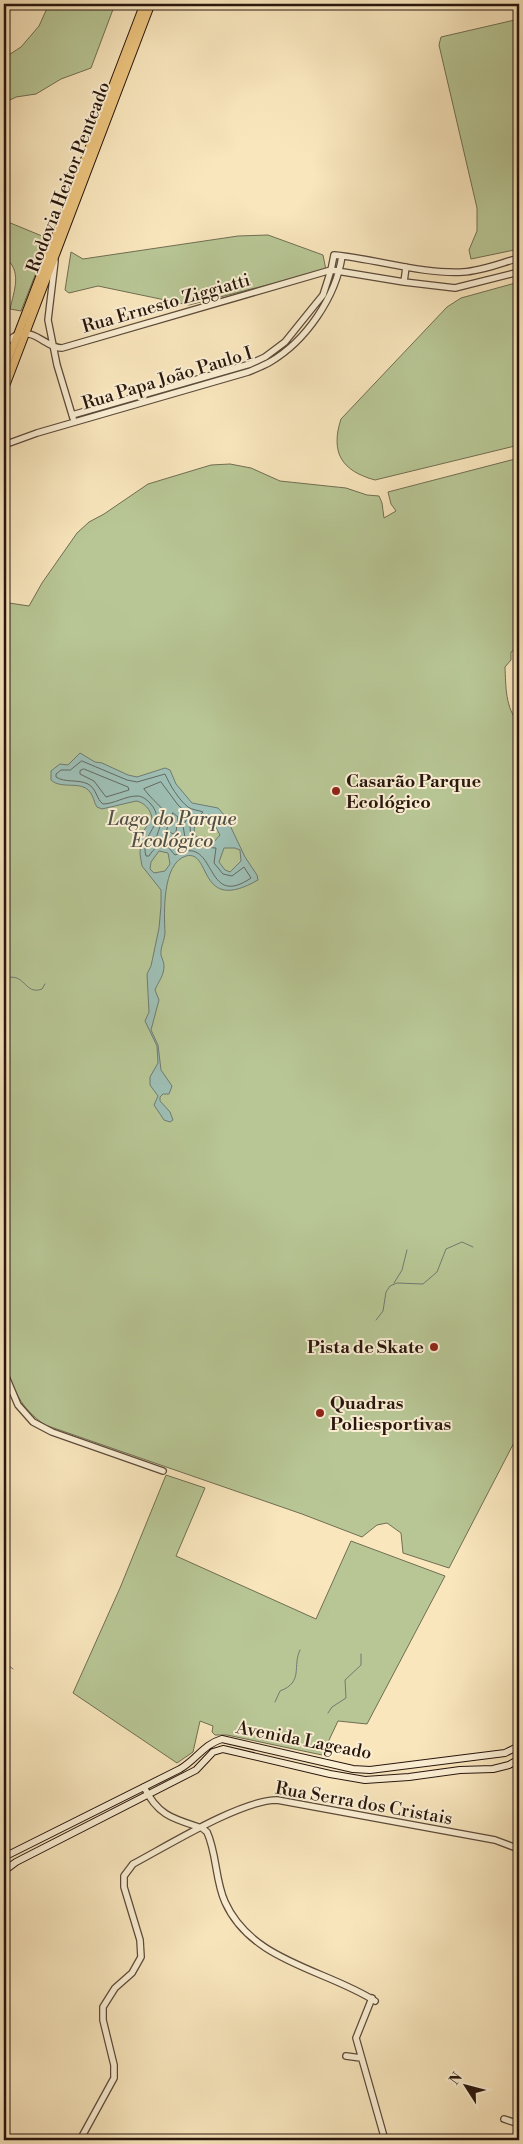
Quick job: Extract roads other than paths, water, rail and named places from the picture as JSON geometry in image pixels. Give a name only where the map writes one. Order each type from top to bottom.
[{"type":"main road","name":"Rodovia Heitor Penteado","points":[[4,370],[144,4]]},
{"type":"main road","name":"Rodovia Heitor Penteado","points":[[4,390],[151,4]]},
{"type":"main road","name":"Avenida Lageado","points":[[4,1857],[180,1769],[192,1761],[206,1746],[222,1739],[338,1766],[370,1770],[504,1753],[519,1746]]},
{"type":"main road","points":[[222,1739],[223,1749]]},
{"type":"main road","name":"Avenida Lageado","points":[[4,1872],[16,1862],[196,1770],[213,1752],[223,1749],[330,1774],[365,1780],[393,1779],[460,1770],[493,1769],[509,1765],[519,1759]]},
{"type":"street","points":[[57,247],[48,320],[55,355],[74,422]]},
{"type":"street","name":"Rua Papa João Paulo I","points":[[4,445],[74,422],[241,374],[270,362],[297,340],[330,298],[340,271],[342,256],[334,255],[323,295],[285,342],[266,357],[250,364],[72,415]]},
{"type":"street","points":[[342,256],[406,267],[467,271],[519,258]]},
{"type":"street","points":[[404,282],[406,267]]},
{"type":"street","name":"Rua Ernesto Ziggiatti","points":[[53,347],[62,348],[331,270],[455,288],[519,272]]},
{"type":"street","points":[[4,344],[17,335],[26,334],[38,337],[53,347]]},
{"type":"street","points":[[4,1372],[18,1405],[33,1422],[52,1432],[162,1471]]},
{"type":"street","points":[[144,1787],[162,1813],[202,1828],[208,1834],[225,1902],[243,1931],[268,1950],[374,2000],[356,2038],[385,2140]]},
{"type":"street","name":"Rua Serra dos Cristais","points":[[80,2140],[114,2078],[114,2065],[103,2020],[103,2006],[115,1988],[132,1973],[141,1956],[140,1940],[124,1887],[124,1876],[133,1864],[202,1828],[259,1802],[277,1800],[495,1840],[519,1849]]},
{"type":"street","points":[[346,2056],[361,2058]]},
{"type":"street","points":[[504,2119],[519,2124]]},
{"type":"water","name":"Lago do Parque Ecológico","points":[[80,753],[95,762],[137,777],[165,768],[170,770],[176,784],[192,803],[218,808],[226,817],[245,857],[257,875],[258,880],[238,889],[225,890],[215,886],[194,856],[186,856],[172,868],[166,890],[165,935],[161,952],[164,970],[155,990],[159,1000],[151,1030],[158,1045],[161,1070],[172,1086],[169,1094],[163,1094],[160,1097],[160,1101],[170,1112],[173,1120],[170,1122],[164,1120],[154,1105],[158,1096],[150,1085],[150,1077],[158,1063],[157,1046],[145,1021],[149,1012],[147,974],[151,966],[159,928],[161,906],[161,890],[142,866],[140,854],[141,835],[152,818],[149,809],[139,802],[136,801],[102,809],[97,807],[86,788],[55,783],[51,780],[51,771],[60,764],[68,765]],"holes":[[[209,820],[214,824],[220,835],[213,843],[204,842],[195,835],[194,828],[202,821]],[[224,848],[240,850],[241,861],[230,872],[225,870],[219,862]],[[159,851],[168,853],[170,864],[165,871],[154,873],[150,869],[151,862]]]},
{"type":"waterway","points":[[4,979],[16,978],[31,989],[36,990],[42,989],[45,984]]},
{"type":"waterway","points":[[376,1320],[383,1311],[386,1292],[390,1286],[397,1283],[423,1284],[437,1272],[446,1249],[462,1242],[473,1247]]},
{"type":"waterway","points":[[394,1283],[402,1270],[407,1250]]},
{"type":"waterway","points":[[275,1702],[280,1691],[292,1683],[295,1678],[300,1650]]},
{"type":"waterway","points":[[328,1713],[332,1707],[346,1698],[345,1680],[361,1665],[361,1654]]},
{"type":"waterway","points":[[4,1662],[13,1669]]},
{"type":"place","name":"Casarão Parque Ecológico","points":[[336,791]]},
{"type":"place","name":"Pista de Skate","points":[[434,1347]]},
{"type":"place","name":"Quadras Poliesportivas","points":[[320,1413]]}]
